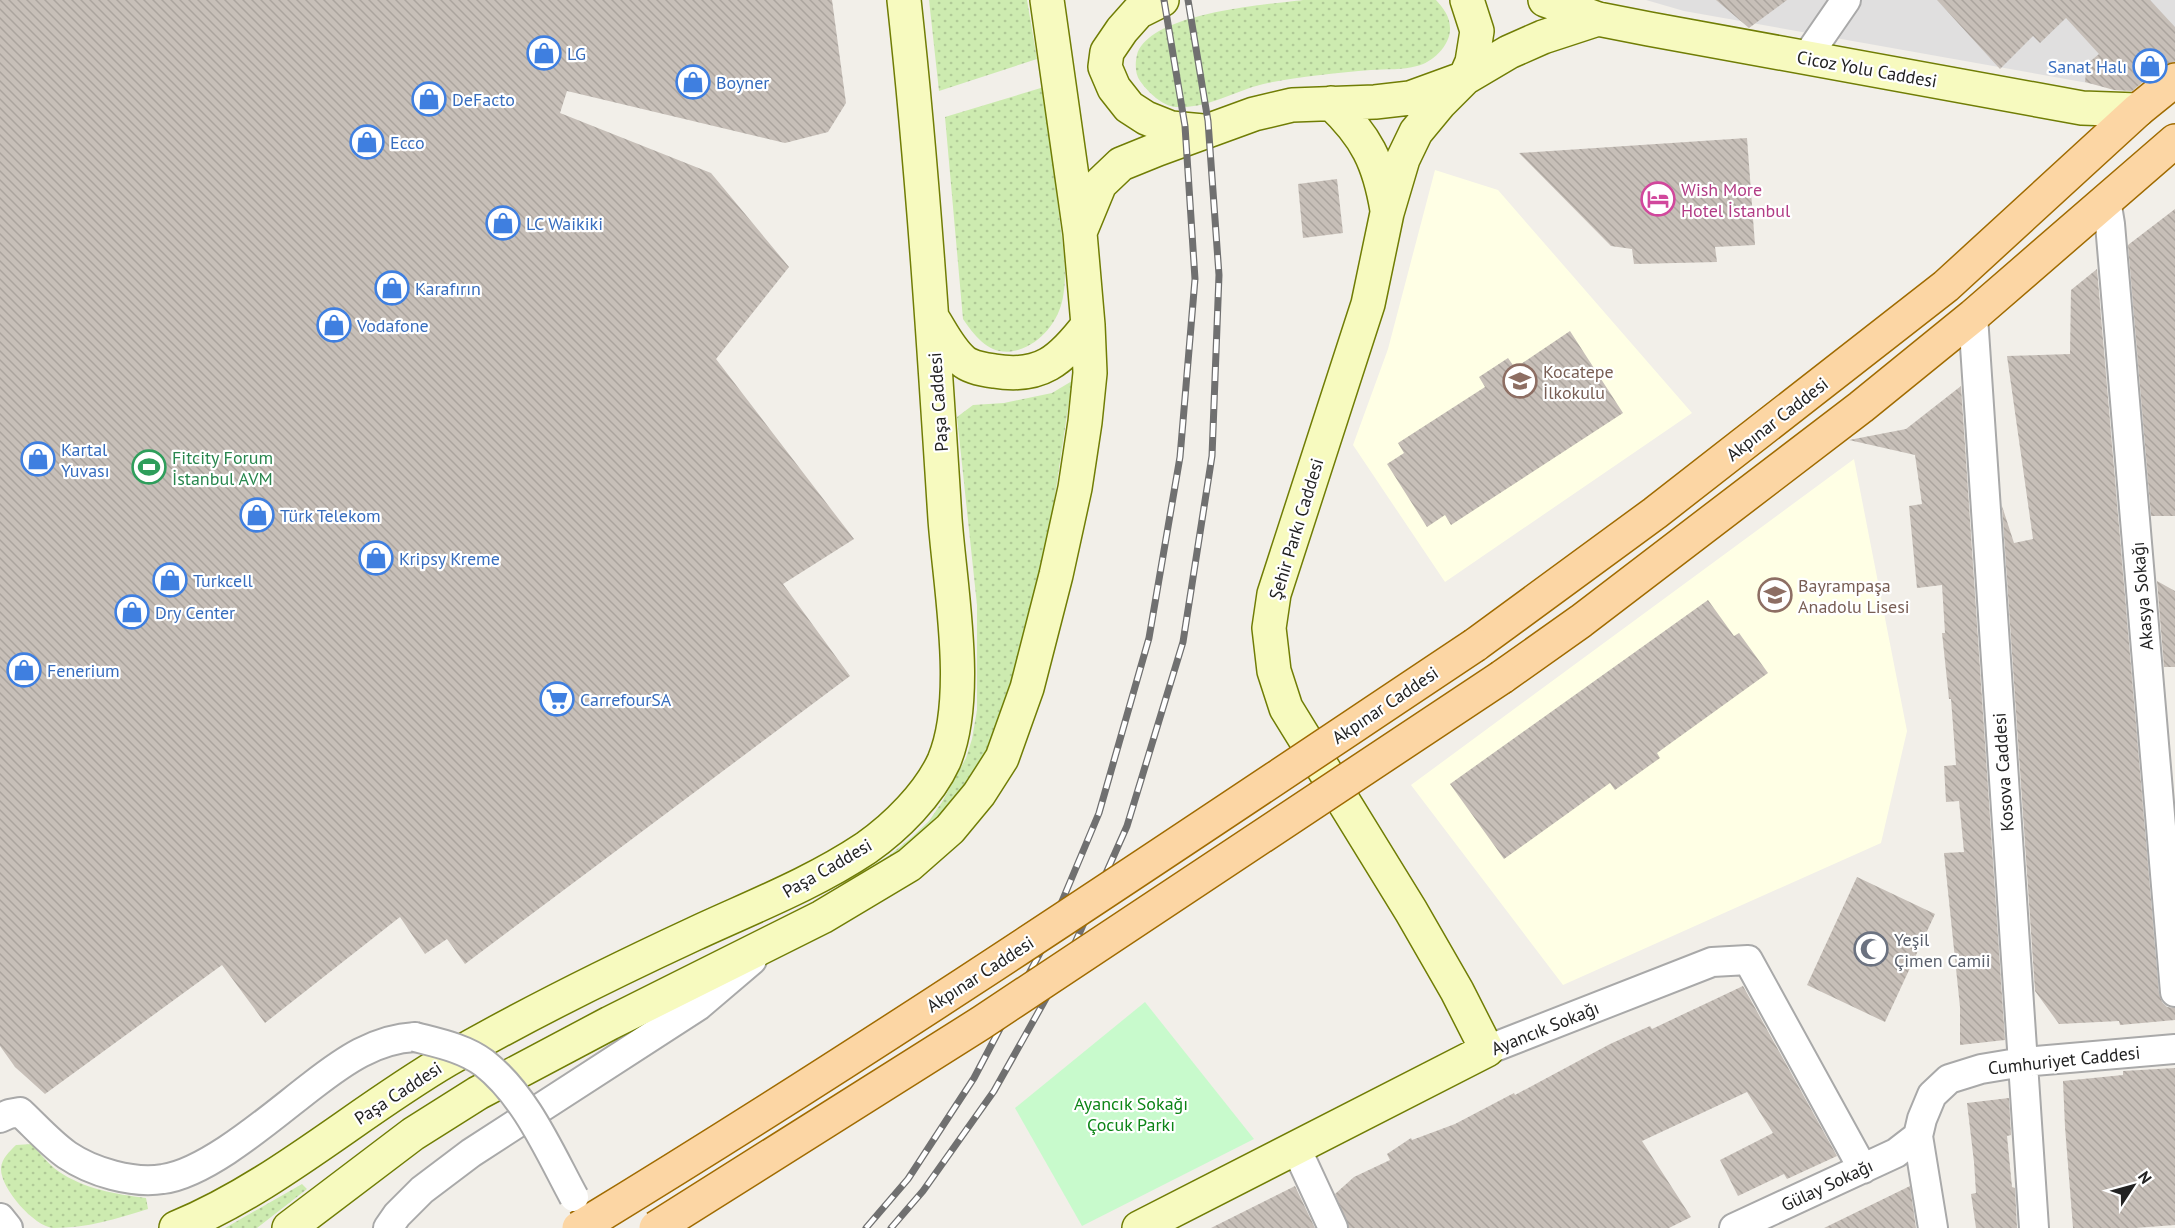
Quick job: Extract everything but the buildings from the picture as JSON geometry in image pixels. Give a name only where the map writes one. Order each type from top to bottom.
[{"type":"main road","name":"Paşa Caddesi","points":[[176,1228],[254,1190],[376,1106],[447,1061],[607,976],[695,933],[773,900],[836,868],[872,844],[901,819],[925,790],[943,762],[954,726],[957,685],[955,630],[916,110],[904,0]]},
{"type":"main road","points":[[289,1228],[413,1134],[478,1093],[610,1023],[822,917],[909,865],[950,829],[979,794],[1002,758],[1027,688],[1075,488],[1086,422],[1090,373],[1080,233],[1047,0]]},
{"type":"main road","points":[[1162,0],[1138,12],[1122,30],[1107,52],[1105,67],[1114,88],[1129,107],[1146,118],[1171,128],[1203,131]]},
{"type":"main road","name":"Şehir Parkı Caddesi","points":[[1467,0],[1477,31],[1472,62],[1464,78],[1416,132],[1403,159],[1387,213],[1368,303],[1274,594],[1269,628],[1274,671],[1286,708],[1411,910],[1487,1050]]},
{"type":"main road","name":"Cicoz Yolu Caddesi","points":[[1545,0],[1605,10],[1806,58],[2082,108],[2138,110]]},
{"type":"main road","points":[[1080,233],[1100,184],[1121,164],[1203,131],[1254,114],[1292,105],[1375,102],[1410,98],[1464,78],[1509,52],[1605,10]]},
{"type":"main road","name":"Akpınar Caddesi","points":[[577,1212],[697,1156],[867,1048],[1475,645],[1674,499],[1946,286],[2138,110],[2175,80]]},
{"type":"main road","name":"Şehir Parkı Caddesi","points":[[1331,103],[1349,120],[1372,155],[1382,182],[1387,213]]},
{"type":"main road","points":[[2138,110],[2175,112]]},
{"type":"main road","points":[[656,1228],[981,1023],[1502,677],[1590,614],[1798,455],[1973,316],[2175,141]]},
{"type":"main road","points":[[932,318],[950,346],[964,362],[1014,374],[1032,372],[1056,359],[1073,344],[1088,325]]},
{"type":"main road","name":"Ayancık Sokağı","points":[[1138,1228],[1487,1050]]},
{"type":"street","points":[[1806,58],[1846,0]]},
{"type":"street","name":"Akasya Sokağı","points":[[2106,200],[2111,236],[2175,992]]},
{"type":"street","name":"Kosova Caddesi","points":[[1973,316],[2034,1228]]},
{"type":"street","points":[[388,1228],[397,1215],[422,1190],[471,1153],[698,1006],[774,942]]},
{"type":"street","name":"Ayancık Sokağı","points":[[1487,1050],[1712,962],[1748,960],[1863,1169]]},
{"type":"street","points":[[0,1118],[20,1112],[66,1155],[98,1171],[130,1178],[162,1179],[190,1171],[243,1139],[332,1070],[365,1048],[398,1038],[415,1037],[449,1045],[483,1062],[505,1083],[527,1111],[577,1212],[590,1228]]},
{"type":"street","name":"Cumhuriyet Caddesi","points":[[1918,1136],[1932,1095],[1949,1079],[1981,1069],[2023,1062],[2175,1049]]},
{"type":"street","points":[[1918,1136],[1933,1228]]},
{"type":"street","name":"Gülay Sokağı","points":[[1734,1228],[1896,1153],[1918,1136]]},
{"type":"street","points":[[1296,1148],[1333,1228]]},
{"type":"street","points":[[0,1218],[8,1228]]},
{"type":"shaded area","points":[[1646,0],[2175,0],[2175,55],[2133,91],[1684,11]]},
{"type":"shaded area","name":"Kocatepe İlkokulu","points":[[1435,170],[1498,190],[1692,413],[1445,582],[1353,445],[1388,349]]},
{"type":"shaded area","name":"Bayrampaşa Anadolu Lisesi","points":[[1854,459],[1907,731],[1881,843],[1563,985],[1411,785]]},
{"type":"green space","points":[[929,0],[1027,0],[1037,59],[939,91]]},
{"type":"green space","points":[[1303,0],[1436,0],[1447,16],[1450,24],[1449,34],[1440,52],[1429,61],[1417,66],[1281,81],[1256,86],[1211,102],[1188,107],[1171,106],[1161,101],[1147,90],[1138,78],[1137,55],[1146,41],[1163,29],[1185,20],[1210,14]]},
{"type":"green space","points":[[1044,87],[1064,255],[1063,297],[1058,314],[1048,330],[1034,342],[1018,350],[1000,351],[979,339],[963,319],[945,117]]},
{"type":"green space","points":[[1072,381],[1050,529],[1011,684],[983,762],[940,818],[894,857],[822,898],[891,854],[929,821],[966,758],[972,739],[977,710],[977,605],[957,417],[973,405],[1004,403],[1052,393]]},
{"type":"green space","name":"Ayancık Sokağı Çocuk Parkı","points":[[1145,1002],[1254,1139],[1082,1226],[1015,1108]]},
{"type":"green space","points":[[32,1144],[51,1165],[68,1177],[100,1190],[146,1198],[148,1209],[90,1225],[66,1228],[45,1226],[20,1205],[6,1186],[2,1176],[2,1164],[8,1153],[16,1145]]},
{"type":"green space","points":[[302,1184],[307,1189],[257,1228],[225,1228]]},
{"type":"railway","points":[[866,1228],[908,1179],[974,1078],[1042,949],[1099,813],[1149,638],[1180,457],[1195,279],[1185,126],[1164,0]]},
{"type":"railway","points":[[891,1228],[923,1191],[994,1091],[1067,961],[1127,826],[1183,642],[1212,456],[1219,275],[1208,121],[1188,0]]},
{"type":"place","name":"LG","points":[[544,53]]},
{"type":"place","name":"Sanat Halı","points":[[2150,66]]},
{"type":"place","name":"Boyner","points":[[693,82]]},
{"type":"place","name":"DeFacto","points":[[429,99]]},
{"type":"place","name":"Ecco","points":[[367,142]]},
{"type":"place","name":"Wish More Hotel İstanbul","points":[[1658,199]]},
{"type":"place","name":"LC Waikiki","points":[[503,223]]},
{"type":"place","name":"Karafırın","points":[[392,288]]},
{"type":"place","name":"Vodafone","points":[[334,325]]},
{"type":"place","name":"Kocatepe İlkokulu","points":[[1520,381]]},
{"type":"place","name":"Kartal Yuvası","points":[[38,459]]},
{"type":"place","name":"Fitcity Forum İstanbul AVM","points":[[149,467]]},
{"type":"place","name":"Türk Telekom","points":[[257,515]]},
{"type":"place","name":"Kripsy Kreme","points":[[376,558]]},
{"type":"place","name":"Turkcell","points":[[170,580]]},
{"type":"place","name":"Bayrampaşa Anadolu Lisesi","points":[[1775,595]]},
{"type":"place","name":"Dry Center","points":[[132,612]]},
{"type":"place","name":"Fenerium","points":[[24,670]]},
{"type":"place","name":"CarrefourSA","points":[[557,699]]},
{"type":"place","name":"Yeşil Çimen Camii","points":[[1871,949]]}]
